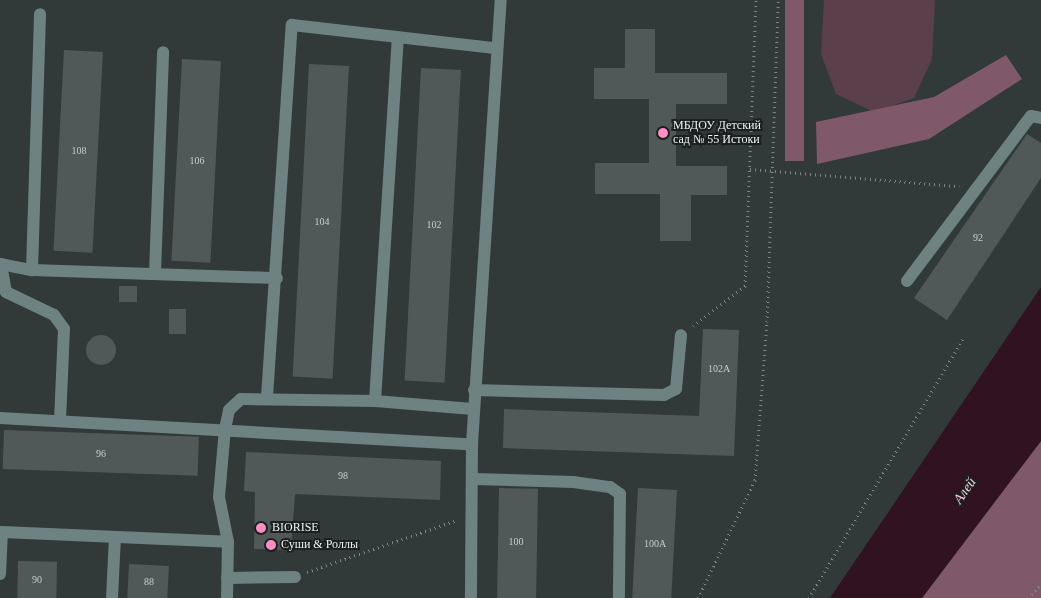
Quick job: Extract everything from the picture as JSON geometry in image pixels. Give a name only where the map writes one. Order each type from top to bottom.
[{"type":"lane","points":[[471,598],[474,479],[473,409],[495,48],[501,0]]},
{"type":"lane","points":[[32,270],[40,14]]},
{"type":"lane","points":[[267,397],[277,278],[292,25],[495,48]]},
{"type":"lane","points":[[375,401],[398,38]]},
{"type":"lane","points":[[156,273],[163,52]]},
{"type":"lane","points":[[907,281],[1031,116],[1041,118]]},
{"type":"lane","points":[[60,421],[64,329],[54,315],[6,292],[0,264],[32,270],[277,278]]},
{"type":"lane","points":[[474,390],[664,395],[676,389],[681,335]]},
{"type":"lane","points":[[227,598],[228,542],[219,498],[224,429],[228,410],[241,400],[267,397],[375,401],[473,409]]},
{"type":"lane","points":[[0,418],[472,444]]},
{"type":"lane","points":[[474,479],[573,482],[610,487],[620,494],[618,598]]},
{"type":"lane","points":[[0,574],[2,532],[228,542]]},
{"type":"lane","points":[[112,598],[115,537]]},
{"type":"lane","points":[[227,578],[294,576]]},
{"type":"path","points":[[681,335],[745,286],[756,0]]},
{"type":"path","points":[[698,598],[755,480],[772,170],[778,0]]},
{"type":"path","points":[[750,169],[977,188]]},
{"type":"path","points":[[809,598],[963,340]]},
{"type":"path","points":[[294,576],[473,514]]},
{"type":"path","points":[[1028,598],[1041,584]]},
{"type":"shaded area","points":[[785,0],[804,0],[804,161],[785,161]]},
{"type":"shaded area","points":[[824,0],[935,0],[932,59],[914,98],[874,112],[836,94],[821,54]]},
{"type":"shaded area","points":[[1006,55],[1022,79],[929,139],[817,164],[816,122],[934,97]]},
{"type":"shaded area","points":[[1041,441],[1041,598],[922,598],[1005,488]]},
{"type":"water","name":"Алей","points":[[1041,287],[1041,441],[922,598],[830,598]]},
{"type":"building","name":"МБДОУ Детский сад № 55 Истоки","points":[[625,29],[655,29],[655,73],[727,73],[727,104],[676,104],[676,166],[727,166],[727,195],[691,195],[691,241],[660,241],[660,194],[595,194],[595,163],[649,163],[649,99],[594,99],[594,68],[625,68]]},
{"type":"building","points":[[64,50],[103,52],[92,253],[53,251]]},
{"type":"building","points":[[182,59],[221,61],[210,263],[171,261]]},
{"type":"building","points":[[309,64],[349,66],[333,379],[293,377]]},
{"type":"building","points":[[421,68],[461,70],[445,383],[405,381]]},
{"type":"building","points":[[1027,134],[1041,143],[1041,178],[947,320],[914,298]]},
{"type":"building","points":[[119,286],[137,286],[137,302],[119,302]]},
{"type":"building","points":[[169,309],[186,309],[186,334],[169,334]]},
{"type":"building","points":[[703,329],[739,330],[734,456],[503,448],[504,409],[699,416]]},
{"type":"building","points":[[101,335],[112,339],[116,350],[112,361],[101,365],[90,361],[86,350],[90,339]]},
{"type":"building","points":[[4,430],[199,437],[198,476],[3,469]]},
{"type":"building","points":[[246,452],[441,461],[440,500],[295,494],[291,550],[254,549],[255,492],[244,491]]},
{"type":"building","points":[[499,488],[538,489],[536,598],[497,598]]},
{"type":"building","points":[[638,488],[677,490],[671,598],[632,598]]},
{"type":"building","points":[[18,561],[57,562],[56,598],[17,598]]},
{"type":"building","points":[[129,564],[169,566],[167,598],[127,598]]},
{"type":"place","name":"МБДОУ Детский сад № 55 Истоки","points":[[663,133]]},
{"type":"place","name":"BIORISE","points":[[261,528]]},
{"type":"place","name":"Суши & Роллы","points":[[271,545]]}]
